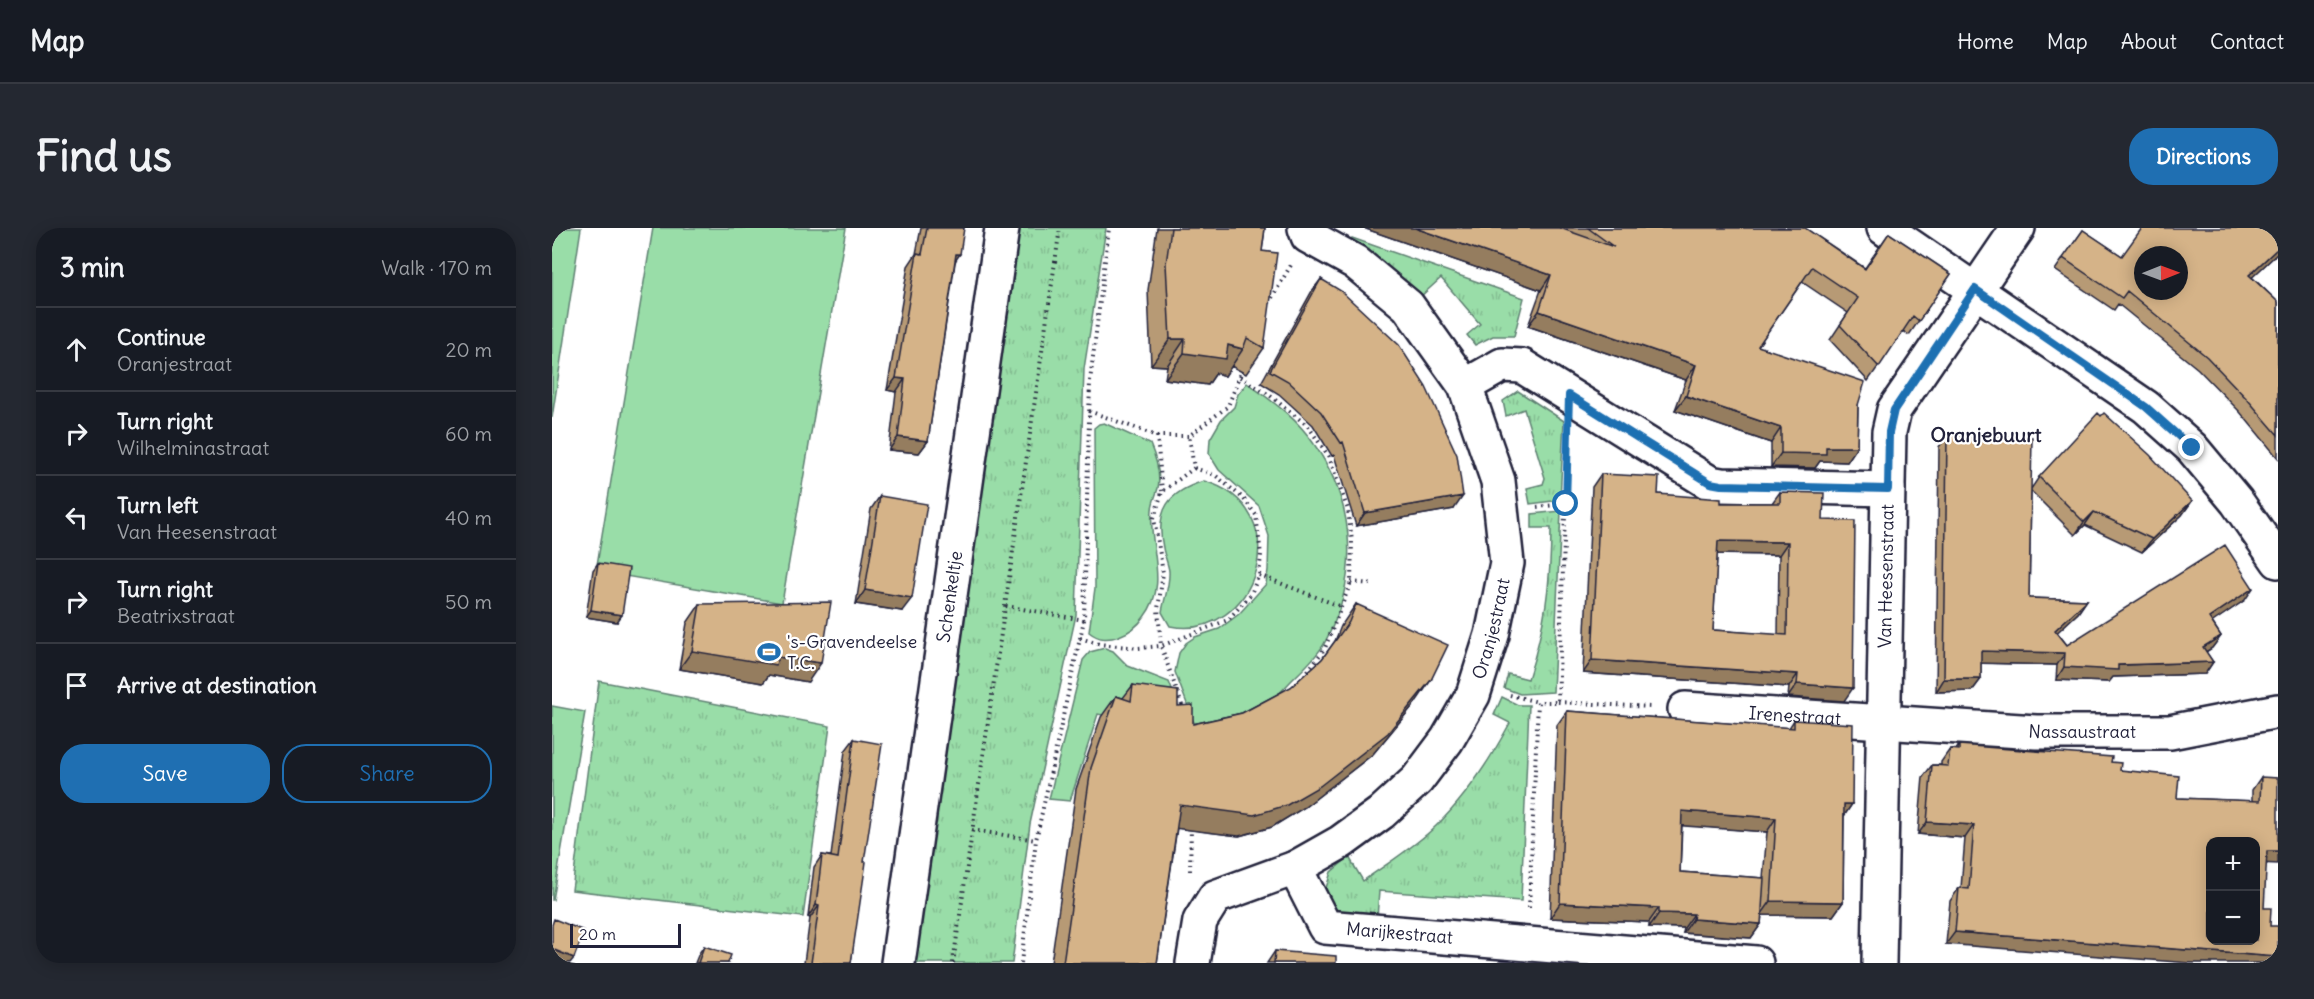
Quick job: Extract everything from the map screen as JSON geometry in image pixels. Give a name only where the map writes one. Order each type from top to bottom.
[{"type":"street","name":"Schenkeltje","points":[[898,963],[1002,228]]},
{"type":"street","points":[[1884,228],[2146,407],[2185,441],[2237,502],[2278,561]]},
{"type":"street","name":"Van Heesenstraat","points":[[1879,963],[1889,432],[1894,410],[2018,228]]},
{"type":"street","name":"Oranjestraat","points":[[1215,897],[1295,868],[1341,842],[1381,813],[1417,780],[1448,740],[1478,682],[1492,635],[1507,563],[1498,481],[1466,386],[1408,306],[1356,262],[1307,232]]},
{"type":"street","points":[[1466,386],[1502,365],[1522,366],[1710,483],[1888,489]]},
{"type":"street","name":"Irenestraat","points":[[1685,710],[1883,722]]},
{"type":"street","name":"Nassaustraat","points":[[1883,722],[2036,732],[2170,732],[2278,711]]},
{"type":"street","name":"Marijkestraat","points":[[1295,868],[1325,927],[1756,963]]},
{"type":"street","points":[[1193,963],[1200,921],[1215,897]]},
{"type":"path","points":[[953,963],[1060,228]]},
{"type":"path","points":[[1021,963],[1036,840],[1084,620],[1090,381],[1109,228]]},
{"type":"path","points":[[1265,312],[1307,232]]},
{"type":"path","points":[[1089,411],[1157,436],[1189,436],[1228,406],[1244,366]]},
{"type":"path","points":[[1240,376],[1268,394],[1308,426],[1329,457],[1348,510],[1352,541],[1351,582],[1325,648],[1300,680]]},
{"type":"path","points":[[1558,702],[1569,395]]},
{"type":"path","points":[[1157,436],[1162,492],[1154,518],[1162,573],[1158,609],[1161,646],[1186,719]]},
{"type":"path","points":[[1189,436],[1194,468]]},
{"type":"path","points":[[1162,492],[1194,468]]},
{"type":"path","points":[[1080,638],[1099,644],[1138,648],[1161,646],[1228,620],[1251,594],[1259,575],[1261,555],[1256,515],[1244,499],[1215,475],[1194,468]]},
{"type":"path","points":[[1259,575],[1342,607]]},
{"type":"path","points":[[1351,582],[1372,584]]},
{"type":"path","points":[[1006,606],[1084,620]]},
{"type":"path","points":[[1528,944],[1538,702],[1685,710]]},
{"type":"path","points":[[1191,819],[1190,876],[1215,897]]},
{"type":"path","points":[[972,830],[1036,840]]},
{"type":"green space","points":[[552,228],[581,228],[552,418]]},
{"type":"green space","points":[[653,228],[846,228],[782,603],[596,571]]},
{"type":"green space","points":[[1012,228],[1106,228],[1084,369],[1076,615],[1030,824],[1012,963],[909,963]]},
{"type":"green space","points":[[1352,238],[1524,298],[1514,336],[1493,336],[1475,345],[1467,335],[1480,324],[1441,278],[1420,297],[1385,264],[1350,244]]},
{"type":"green space","points":[[1247,383],[1284,410],[1300,426],[1328,467],[1345,516],[1348,567],[1344,592],[1336,618],[1325,642],[1314,657],[1269,702],[1198,733],[1175,672],[1179,653],[1186,643],[1195,637],[1219,629],[1239,614],[1266,584],[1268,570],[1269,536],[1259,506],[1219,470],[1209,454],[1210,439],[1221,420],[1234,407],[1238,394]]},
{"type":"green space","points":[[1518,391],[1564,421],[1560,500],[1530,504],[1527,488],[1543,484],[1545,478],[1524,409],[1506,416],[1503,401]]},
{"type":"green space","points":[[1104,423],[1150,444],[1159,477],[1152,510],[1156,592],[1142,620],[1127,633],[1107,639],[1096,637],[1089,632],[1095,588],[1094,428]]},
{"type":"green space","points":[[1204,481],[1234,496],[1251,517],[1258,543],[1256,570],[1244,595],[1226,614],[1200,626],[1170,626],[1162,612],[1169,576],[1161,535],[1163,513],[1173,497],[1192,485]]},
{"type":"green space","points":[[1561,511],[1553,692],[1520,694],[1504,688],[1508,674],[1528,679],[1543,623],[1550,567],[1551,528],[1532,528],[1532,514]]},
{"type":"green space","points":[[1105,648],[1113,651],[1128,666],[1169,682],[1179,708],[1113,717],[1098,714],[1070,801],[1049,799],[1083,660],[1090,652]]},
{"type":"green space","points":[[599,681],[830,726],[803,917],[572,890]]},
{"type":"green space","points":[[1502,697],[1518,705],[1529,705],[1521,901],[1379,891],[1377,918],[1343,914],[1330,904],[1326,888],[1331,872],[1349,857],[1363,881],[1420,840],[1437,825],[1468,790],[1510,723],[1494,715]]},
{"type":"green space","points":[[552,706],[585,712],[553,900],[552,900]]},
{"type":"building","points":[[927,228],[964,228],[960,254],[956,254],[928,441],[898,437],[905,379],[896,378],[917,253],[922,254]]},
{"type":"building","points":[[1171,228],[1265,228],[1262,251],[1277,253],[1264,348],[1247,338],[1243,349],[1228,345],[1226,359],[1184,353],[1185,339],[1170,339],[1166,264]]},
{"type":"building","points":[[1415,228],[1560,228],[1614,247],[1588,228],[1805,228],[1865,269],[1889,233],[1951,274],[1919,321],[1913,316],[1879,367],[1840,325],[1858,298],[1812,267],[1758,346],[1865,382],[1858,405],[1857,447],[1826,447],[1826,454],[1781,453],[1781,428],[1686,396],[1696,365],[1539,311],[1551,275]]},
{"type":"building","points":[[2142,228],[2278,228],[2278,248],[2249,275],[2278,302],[2278,435],[2207,357],[2138,300],[2188,300],[2188,246],[2134,246],[2134,297],[2127,291],[2122,298],[2063,258],[2083,230],[2122,256]]},
{"type":"building","points":[[1321,279],[1341,291],[1399,345],[1426,387],[1457,455],[1463,496],[1365,513],[1343,442],[1341,443],[1321,412],[1288,381],[1270,371]]},
{"type":"building","points":[[2098,413],[2101,416],[2104,413],[2150,455],[2192,501],[2152,539],[2094,512],[2084,522],[2039,477]]},
{"type":"building","points":[[1947,435],[2032,437],[2029,598],[2087,600],[2055,630],[2067,645],[2225,545],[2253,588],[2209,618],[2221,636],[2203,647],[2213,662],[2118,665],[2118,670],[2064,667],[2065,653],[1981,651],[1981,679],[1944,679]]},
{"type":"building","points":[[1601,474],[1659,477],[1658,494],[1721,499],[1721,503],[1780,503],[1780,492],[1824,493],[1823,520],[1855,521],[1853,688],[1797,684],[1798,674],[1592,660]],"holes":[[[1718,541],[1788,542],[1787,635],[1713,630]]]},
{"type":"building","points":[[880,496],[927,504],[912,598],[865,590]]},
{"type":"building","points":[[598,563],[629,568],[622,615],[591,610]]},
{"type":"building","points":[[831,602],[821,663],[778,657],[776,665],[692,651],[700,604]]},
{"type":"building","points":[[1356,604],[1448,645],[1431,680],[1388,733],[1320,786],[1287,805],[1254,815],[1180,805],[1157,963],[1063,963],[1091,768],[1116,696],[1131,701],[1133,685],[1178,691],[1178,706],[1193,705],[1193,724],[1242,713],[1291,687],[1322,659],[1349,622]]},
{"type":"building","points":[[1567,711],[1794,728],[1794,720],[1853,724],[1852,804],[1844,804],[1843,902],[1771,901],[1776,818],[1682,811],[1680,872],[1764,878],[1761,924],[1693,919],[1694,914],[1659,913],[1659,908],[1560,903]]},
{"type":"building","points":[[854,739],[882,744],[851,963],[811,963],[819,906],[816,905],[822,855],[838,858]]},
{"type":"building","points":[[1959,745],[2112,757],[2111,762],[2121,763],[2120,770],[2179,776],[2177,798],[2260,801],[2261,777],[2278,778],[2278,851],[2267,851],[2264,908],[2271,908],[2270,926],[2278,926],[2278,957],[1955,932],[1959,888],[1969,889],[1974,825],[1927,822],[1932,765],[1948,766],[1950,749],[1959,750]]},
{"type":"building","points":[[554,919],[584,931],[574,958],[552,949]]},
{"type":"building","points":[[704,946],[731,955],[728,963],[698,963]]},
{"type":"building","points":[[1275,951],[1336,956],[1336,963],[1274,963]]},
{"type":"place","name":"'s-Gravendeelse T.C.","points":[[769,652]]},
{"type":"district","name":"Oranjebuurt","points":[[1986,435]]},
{"type":"route","points":[[1566,504],[1569,395],[1710,483],[1888,489],[1889,432],[1894,410],[1975,289],[2146,407],[2192,448]]}]
